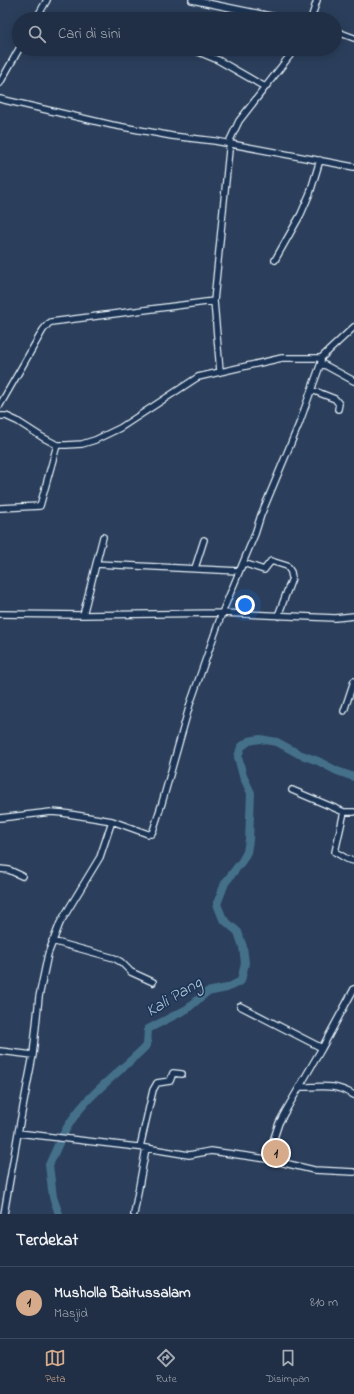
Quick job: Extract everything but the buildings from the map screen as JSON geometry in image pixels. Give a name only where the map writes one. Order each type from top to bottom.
[{"type":"street","points":[[40,12],[46,0]]},
{"type":"street","points":[[192,0],[251,12]]},
{"type":"street","points":[[313,12],[317,0]]},
{"type":"street","points":[[342,34],[354,38]]},
{"type":"street","points":[[0,83],[15,56]]},
{"type":"street","points":[[208,56],[265,87]]},
{"type":"street","points":[[220,371],[214,304],[229,144],[237,124],[289,56]]},
{"type":"street","points":[[0,99],[112,125],[320,160],[354,168]]},
{"type":"street","points":[[275,260],[301,214],[310,193],[320,160]]},
{"type":"street","points":[[0,405],[44,330],[51,322],[214,304]]},
{"type":"street","points":[[0,818],[51,812],[63,813],[112,821],[151,834],[162,803],[190,704],[222,613],[240,572],[261,515],[300,424],[321,361],[354,327]]},
{"type":"street","points":[[0,416],[6,416],[17,421],[57,445],[82,444],[96,440],[120,428],[198,377],[220,371],[282,358],[321,361],[354,381]]},
{"type":"street","points":[[312,390],[335,399],[339,404],[338,409]]},
{"type":"street","points":[[0,508],[40,506],[57,445]]},
{"type":"street","points":[[83,615],[103,537]]},
{"type":"street","points":[[195,568],[204,540]]},
{"type":"street","points":[[243,563],[264,570],[271,561],[287,566],[290,569],[292,578],[291,583],[278,616]]},
{"type":"street","points":[[96,564],[195,568],[240,572]]},
{"type":"street","points":[[0,614],[83,615],[222,613],[335,618],[354,616]]},
{"type":"street","points":[[344,711],[354,681]]},
{"type":"street","points":[[292,790],[344,812],[354,812]]},
{"type":"street","points":[[344,812],[335,852],[346,859],[354,861]]},
{"type":"street","points":[[4,1214],[33,1055],[39,997],[48,954],[60,923],[100,856],[112,821]]},
{"type":"street","points":[[0,869],[9,870],[22,876]]},
{"type":"street","points":[[52,941],[114,958],[121,962],[131,972],[153,982]]},
{"type":"street","points":[[267,1160],[279,1123],[354,989]]},
{"type":"street","points":[[240,1006],[322,1048]]},
{"type":"street","points":[[0,1051],[33,1055]]},
{"type":"street","points":[[140,1146],[153,1090],[157,1083],[170,1080],[173,1073],[182,1074]]},
{"type":"street","points":[[300,1087],[324,1086],[341,1088],[354,1094]]},
{"type":"street","points":[[18,1133],[140,1146],[189,1155],[210,1151],[267,1160],[314,1170],[354,1172]]},
{"type":"street","points":[[134,1214],[146,1148]]},
{"type":"waterway","name":"Kali Pang","points":[[62,1137],[79,1110],[90,1098],[147,1045],[148,1029],[187,1009],[207,992],[227,988],[241,981],[245,963],[243,947],[238,932],[223,919],[217,904],[225,883],[247,852],[249,840],[251,793],[243,776],[238,757],[241,747],[249,741],[260,739],[277,742],[299,754],[354,777]]},
{"type":"waterway","name":"Kali Pang","points":[[59,1143],[49,1165],[53,1197],[59,1214]]},
{"type":"place","name":"Musholla Baitussalam","points":[[276,1153]]}]
